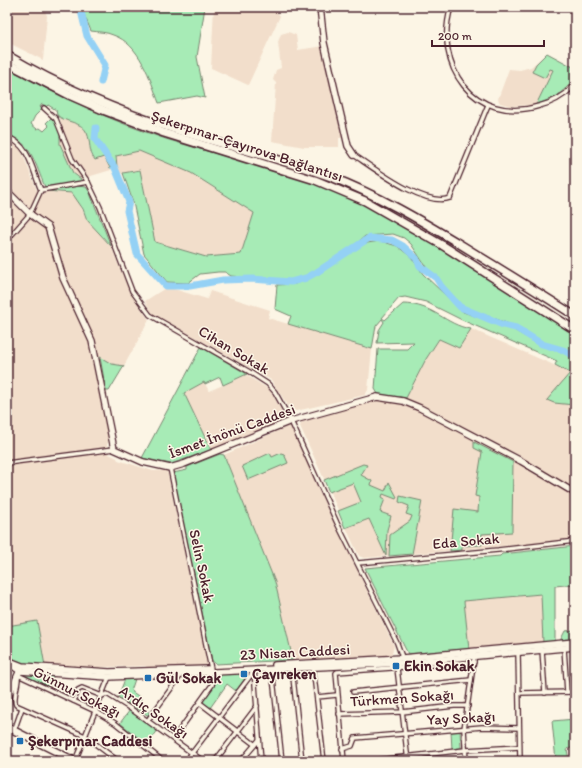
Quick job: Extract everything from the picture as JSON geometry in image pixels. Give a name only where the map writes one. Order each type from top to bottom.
[{"type":"highway","name":"Şekerpınar-Çayırova Bağlantısı","points":[[7,55],[73,89],[129,113],[179,131],[315,171],[369,193],[404,211],[573,315]]},
{"type":"highway","name":"Şekerpınar-Çayırova Bağlantısı","points":[[7,63],[69,95],[109,113],[164,133],[315,180],[365,201],[442,245],[575,330]]},
{"type":"main road","points":[[7,727],[75,761]]},
{"type":"main road","points":[[7,731],[69,761]]},
{"type":"street","points":[[320,7],[324,43],[348,146],[354,155],[402,187],[434,200],[446,200],[450,198],[488,105]]},
{"type":"street","points":[[451,7],[446,29],[447,52],[458,77],[471,94],[488,105],[507,110],[520,111],[548,104],[560,98],[574,87]]},
{"type":"street","name":"Cihan Sokak","points":[[44,108],[56,120],[72,159],[88,182],[100,207],[132,291],[150,315],[248,371],[268,384],[275,392],[291,421],[337,523],[397,643],[403,660]]},
{"type":"street","points":[[7,137],[17,141],[27,154],[41,190],[30,214],[7,240]]},
{"type":"street","points":[[41,190],[88,182]]},
{"type":"street","points":[[7,191],[30,214],[48,227],[63,278],[92,341],[114,449],[7,463]]},
{"type":"street","name":"İsmet İnönü Caddesi","points":[[114,449],[143,462],[170,468],[184,464],[291,421],[377,397],[403,401],[420,408],[515,458],[575,493]]},
{"type":"street","name":"Selin Sokak","points":[[170,468],[213,671]]},
{"type":"street","name":"Eda Sokak","points":[[358,563],[575,541]]},
{"type":"street","name":"23 Nisan Caddesi","points":[[20,671],[213,671],[313,667],[518,650],[575,642]]},
{"type":"street","name":"23 Nisan Caddesi","points":[[20,671],[109,677],[181,674],[403,660],[474,659],[518,650],[542,650],[575,647]]},
{"type":"street","points":[[564,648],[567,692]]},
{"type":"street","points":[[518,650],[520,761]]},
{"type":"street","points":[[542,650],[545,693]]},
{"type":"street","points":[[7,658],[20,671]]},
{"type":"street","points":[[344,761],[337,695],[337,672],[397,668],[474,659],[464,729],[466,761]]},
{"type":"street","points":[[7,662],[20,671]]},
{"type":"street","points":[[313,667],[324,761]]},
{"type":"street","points":[[292,668],[302,761]]},
{"type":"street","points":[[397,668],[408,759]]},
{"type":"street","points":[[272,669],[282,761]]},
{"type":"street","points":[[254,670],[261,761]]},
{"type":"street","points":[[186,761],[254,670]]},
{"type":"street","points":[[7,699],[20,671]]},
{"type":"street","name":"Günnur Sokağı","points":[[22,708],[16,705],[14,700],[19,684],[20,671],[115,723],[163,761]]},
{"type":"street","points":[[173,739],[212,685],[213,671]]},
{"type":"street","points":[[148,720],[181,674]]},
{"type":"street","points":[[75,761],[109,677]]},
{"type":"street","points":[[352,692],[471,680]]},
{"type":"street","name":"Ardıç Sokağı","points":[[74,701],[78,690],[82,688],[102,696],[107,694],[148,720],[203,761]]},
{"type":"street","points":[[519,693],[575,692]]},
{"type":"street","points":[[316,697],[337,695]]},
{"type":"street","points":[[200,703],[254,744]]},
{"type":"street","points":[[215,761],[257,706]]},
{"type":"street","name":"Türkmen Sokağı","points":[[339,714],[402,712],[454,706],[468,706]]},
{"type":"street","points":[[14,731],[22,708],[85,736],[118,761]]},
{"type":"street","name":"Yay Sokağı","points":[[342,749],[352,746],[355,738],[482,727],[519,728]]},
{"type":"street","points":[[241,761],[259,740]]},
{"type":"street","points":[[369,761],[408,759],[465,750],[519,747]]},
{"type":"shaded area","points":[[7,7],[44,7],[47,16],[43,60],[7,42]]},
{"type":"shaded area","points":[[214,7],[274,7],[280,16],[248,85],[211,68]]},
{"type":"shaded area","points":[[288,32],[296,35],[298,50],[323,46],[343,138],[339,138],[339,147],[304,147],[272,141],[276,83],[273,80],[276,70],[281,68],[278,42],[281,34]]},
{"type":"shaded area","points":[[547,53],[575,68],[575,80],[565,91],[536,105],[510,106],[500,103],[498,99],[509,69],[520,70],[531,67]]},
{"type":"shaded area","points":[[60,118],[77,123],[87,132],[91,155],[95,160],[104,157],[111,170],[81,179],[73,173],[60,144],[62,130]]},
{"type":"shaded area","points":[[7,139],[14,142],[21,150],[37,191],[72,193],[76,197],[87,220],[111,246],[129,291],[149,320],[124,366],[112,364],[100,357],[93,358],[109,440],[107,445],[109,454],[118,460],[153,471],[167,470],[208,666],[147,669],[146,666],[101,668],[45,666],[37,621],[7,626]]},
{"type":"shaded area","points":[[139,151],[191,173],[254,213],[241,254],[206,257],[155,242],[140,170],[119,174],[116,156]]},
{"type":"shaded area","points":[[167,287],[207,299],[210,291],[270,310],[268,318],[372,349],[368,390],[365,395],[296,411],[289,407],[271,380],[152,313],[145,301]]},
{"type":"shaded area","points":[[471,329],[570,372],[554,403],[574,405],[575,540],[364,558],[359,556],[300,426],[302,422],[377,400],[402,403],[472,438],[406,398],[426,359],[439,339],[459,348]]},
{"type":"shaded area","points":[[246,375],[270,390],[284,415],[283,420],[211,450],[184,393],[204,382],[209,391]]},
{"type":"shaded area","points":[[291,425],[326,506],[394,646],[391,657],[293,660],[275,582],[224,455]]},
{"type":"shaded area","points":[[541,594],[543,643],[469,649],[464,601]]},
{"type":"green space","points":[[81,7],[205,7],[197,57],[205,98],[197,96],[159,103],[148,73],[137,54],[130,46],[113,35],[91,31]]},
{"type":"green space","points":[[547,53],[575,68],[575,80],[557,96],[536,105],[553,70],[550,69],[545,78],[532,72],[536,64]]},
{"type":"green space","points":[[7,67],[65,98],[145,132],[312,183],[364,205],[396,221],[427,238],[487,276],[575,335],[575,354],[542,342],[517,327],[462,306],[428,270],[411,244],[404,238],[393,234],[365,236],[318,270],[289,281],[231,276],[225,272],[218,272],[200,274],[188,283],[167,282],[144,254],[133,202],[123,173],[140,170],[155,242],[206,257],[241,254],[254,213],[191,173],[139,151],[116,156],[117,166],[110,168],[104,157],[95,160],[93,157],[85,129],[77,124],[60,118],[57,115],[56,110],[48,105],[46,107],[42,104],[40,107],[42,109],[35,116],[31,124],[37,129],[40,128],[44,131],[49,126],[46,123],[51,118],[55,121],[60,134],[60,144],[73,173],[81,179],[81,182],[45,187],[32,155],[22,143],[7,134]]},
{"type":"green space","points":[[77,186],[86,187],[89,191],[111,246],[87,220],[83,209],[72,193],[46,191]]},
{"type":"green space","points":[[380,241],[397,246],[411,257],[423,274],[463,312],[512,329],[541,346],[565,353],[575,360],[575,378],[572,380],[574,405],[554,403],[547,400],[570,373],[555,365],[557,361],[462,320],[426,302],[405,297],[399,298],[382,318],[385,320],[403,304],[414,305],[423,307],[462,327],[471,329],[459,348],[439,339],[426,359],[406,398],[378,394],[375,389],[378,349],[407,349],[414,342],[377,343],[379,330],[384,322],[382,319],[376,326],[372,349],[288,324],[291,316],[275,309],[277,285],[295,284],[319,274],[334,261],[361,244]]},
{"type":"green space","points":[[201,347],[247,374],[223,385],[220,377],[205,384],[204,382],[184,393],[211,450],[171,464],[142,458]]},
{"type":"green space","points":[[100,357],[112,364],[124,366],[109,391],[106,391]]},
{"type":"green space","points":[[474,442],[513,462],[512,532],[482,534],[482,545],[462,546],[462,550],[450,551],[454,509],[478,512],[479,497],[475,496],[482,452],[474,448]]},
{"type":"green space","points":[[270,453],[272,457],[281,453],[284,454],[288,463],[248,480],[242,466]]},
{"type":"green space","points":[[220,454],[224,455],[275,582],[293,660],[216,664],[212,661],[173,473],[187,470],[187,467]]},
{"type":"green space","points":[[363,464],[367,465],[361,475],[372,481],[371,485],[385,491],[389,482],[397,497],[396,499],[383,494],[382,497],[385,499],[380,512],[391,516],[387,530],[386,556],[369,519],[345,528],[338,511],[361,502],[353,483],[329,492],[324,480]]},
{"type":"green space","points":[[400,496],[422,501],[412,554],[389,556],[390,535],[410,521],[412,516],[406,514],[409,506],[399,502]]},
{"type":"green space","points":[[575,546],[575,584],[555,586],[555,642],[543,643],[541,594],[464,601],[469,649],[408,654],[365,568],[500,556],[502,554]]},
{"type":"green space","points":[[37,621],[45,666],[25,664],[7,655],[7,626]]},
{"type":"green space","points":[[575,630],[575,639],[560,641],[565,631]]},
{"type":"green space","points":[[245,673],[247,676],[236,691],[227,684],[210,708],[202,702],[222,674]]},
{"type":"green space","points":[[25,674],[53,676],[48,687],[24,676]]},
{"type":"green space","points":[[125,679],[135,679],[131,691],[141,698],[139,705],[150,713],[149,716],[118,697]]},
{"type":"green space","points":[[130,710],[158,730],[147,745],[120,723]]},
{"type":"green space","points":[[575,719],[575,747],[567,749],[569,761],[556,761],[552,721]]},
{"type":"green space","points":[[460,731],[461,748],[452,749],[451,732]]},
{"type":"waterway","points":[[80,7],[87,36],[105,65],[101,82]]},
{"type":"waterway","points":[[96,128],[95,139],[115,168],[129,202],[127,211],[137,254],[166,286],[190,286],[223,280],[252,279],[291,282],[306,278],[317,272],[369,238],[392,240],[403,246],[416,258],[420,266],[436,278],[441,286],[460,307],[503,325],[516,328],[542,344],[563,350],[575,356]]},
{"type":"place","name":"Ekin Sokak","points":[[396,666]]},
{"type":"place","name":"Çayıreken","points":[[244,674]]},
{"type":"place","name":"Gül Sokak","points":[[148,678]]},
{"type":"place","name":"Şekerpınar Caddesi","points":[[20,741]]}]
